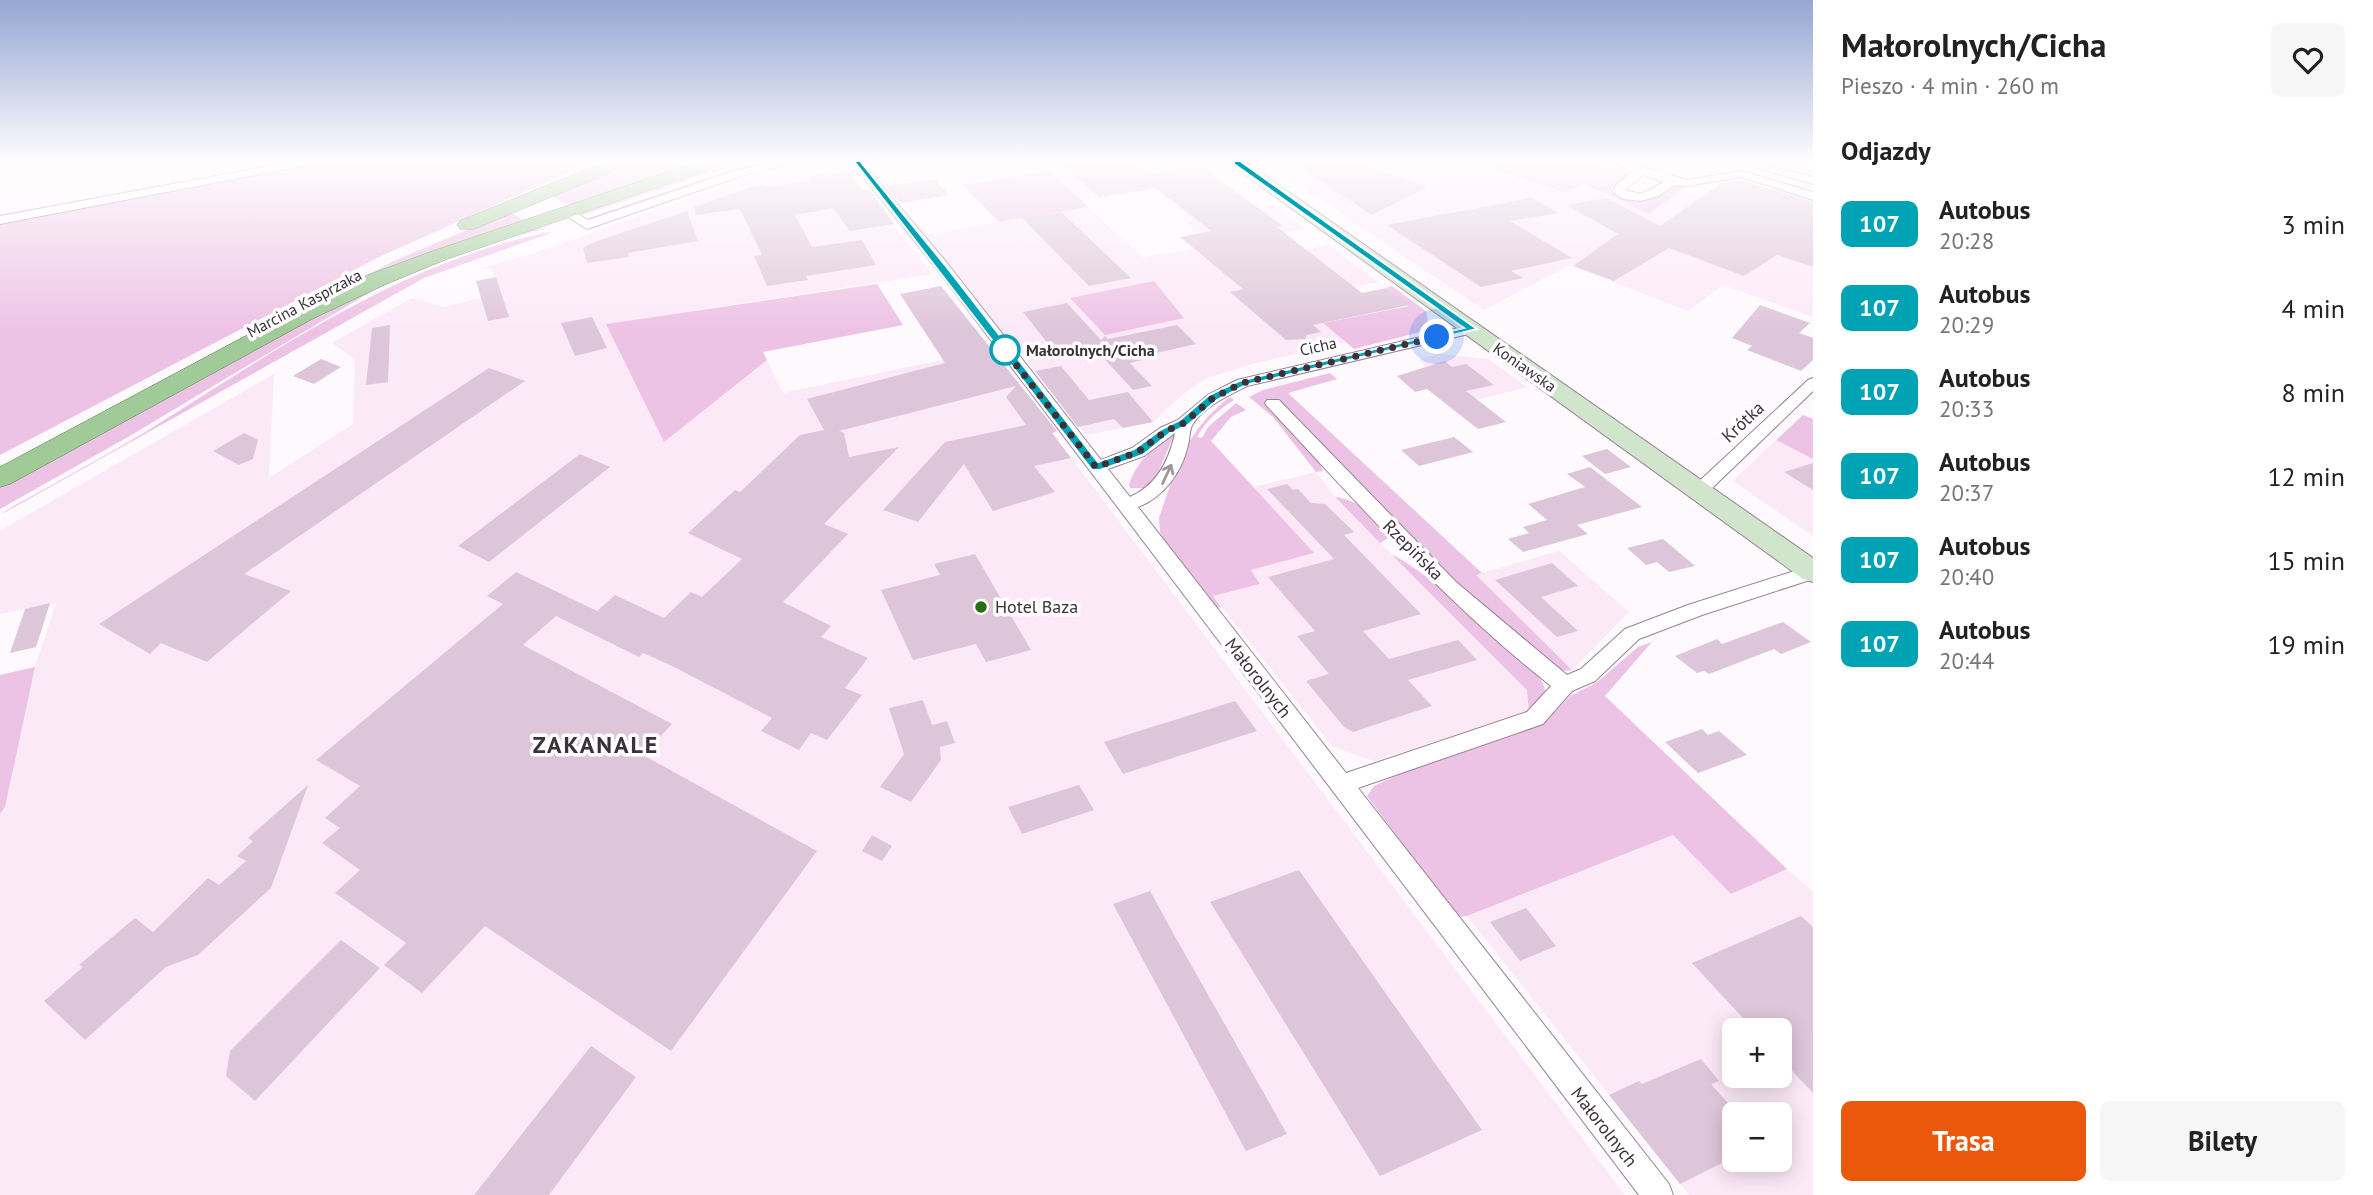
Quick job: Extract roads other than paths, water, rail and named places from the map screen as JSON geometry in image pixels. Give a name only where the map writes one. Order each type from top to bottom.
[{"type":"main road","name":"Marcina Kasprzaka","points":[[0,464],[377,265],[484,219]]},
{"type":"main road","name":"Marcina Kasprzaka","points":[[0,478],[349,292],[440,255],[546,219]]},
{"type":"main road","name":"Koniawska","points":[[1316,219],[1813,572]]},
{"type":"street","points":[[577,219],[587,225],[605,219]]},
{"type":"street","name":"Małorolnych","points":[[903,219],[1658,1195]]},
{"type":"street","name":"Cicha","points":[[1096,467],[1130,456],[1166,431],[1184,423],[1213,398],[1255,379],[1472,329]]},
{"type":"street","name":"Krótka","points":[[1700,490],[1813,383]]},
{"type":"street","name":"Rzepińska","points":[[1273,403],[1420,558],[1518,649],[1565,685]]},
{"type":"street","points":[[1126,505],[1149,497],[1161,486],[1183,437],[1184,423]]},
{"type":"street","name":"Koniawska","points":[[1341,784],[1535,718],[1565,685],[1588,675],[1632,635],[1695,610],[1813,572]]},
{"type":"place","name":"Małorolnych/Cicha","points":[[1005,350]]},
{"type":"place","name":"Hotel Baza","points":[[981,607]]},
{"type":"district","name":"ZAKANALE","points":[[596,745]]}]
